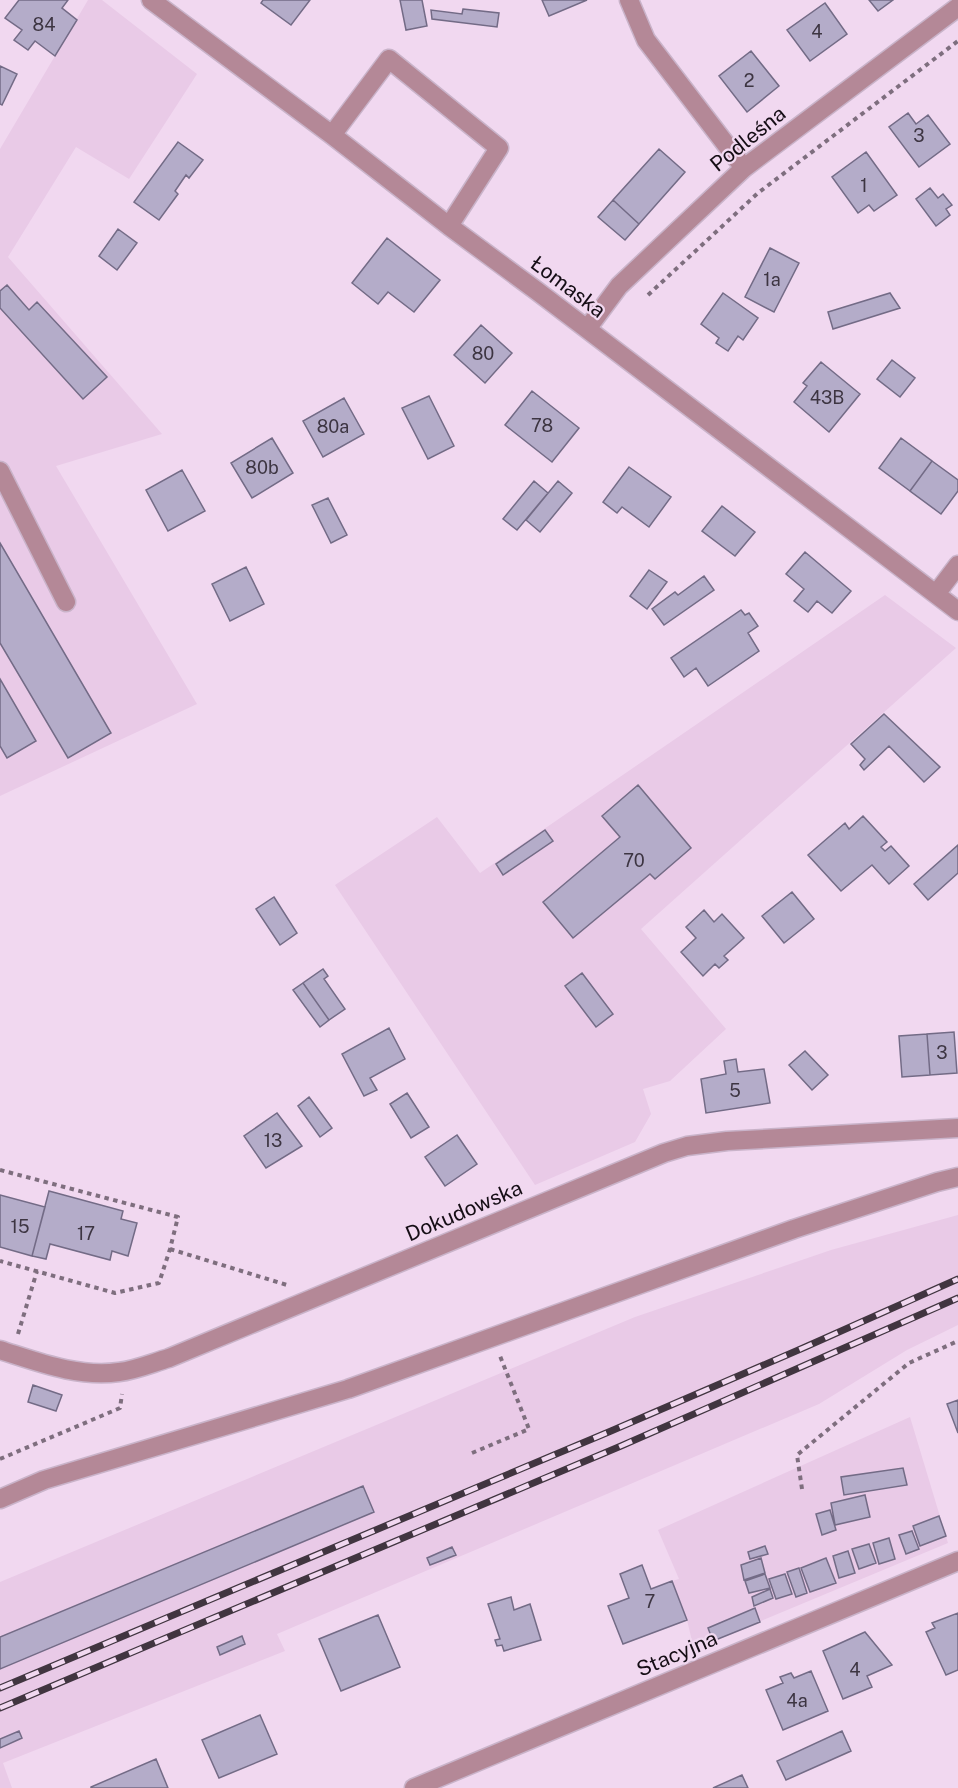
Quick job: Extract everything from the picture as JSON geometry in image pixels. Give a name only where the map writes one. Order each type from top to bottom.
[{"type":"street","name":"Łomaska","points":[[151,0],[174,7],[449,226],[958,611]]},
{"type":"street","points":[[629,0],[646,40],[744,168]]},
{"type":"street","name":"Podleśna","points":[[587,329],[619,286],[744,168],[958,7]]},
{"type":"street","points":[[332,135],[389,59],[499,148],[449,226]]},
{"type":"street","points":[[0,471],[66,602]]},
{"type":"street","points":[[936,594],[958,565]]},
{"type":"street","name":"Dokudowska","points":[[6,1352],[50,1366],[84,1373],[120,1372],[169,1358],[664,1153],[687,1146],[737,1140],[958,1128]]},
{"type":"street","points":[[0,1499],[44,1480],[348,1389],[794,1229],[958,1177]]},
{"type":"street","name":"Stacyjna","points":[[414,1788],[958,1561]]},
{"type":"path","points":[[648,295],[758,194],[958,41]]},
{"type":"path","points":[[0,1170],[178,1217],[159,1283],[115,1293],[0,1261]]},
{"type":"path","points":[[170,1249],[290,1286]]},
{"type":"path","points":[[6,1352],[36,1271]]},
{"type":"path","points":[[802,1489],[797,1455],[909,1363],[958,1341]]},
{"type":"path","points":[[472,1453],[529,1429],[498,1350]]},
{"type":"path","points":[[0,1459],[120,1408],[122,1390],[120,1372]]},
{"type":"shaded area","points":[[88,0],[102,0],[197,74],[129,179],[76,147],[8,257],[162,434],[56,466],[197,704],[0,796],[0,149]]},
{"type":"shaded area","points":[[885,595],[956,648],[641,929],[726,1029],[670,1081],[643,1089],[651,1114],[635,1142],[535,1185],[335,885],[437,817],[480,873]]},
{"type":"shaded area","points":[[958,1215],[958,1325],[907,1350],[819,1404],[277,1634],[285,1651],[3,1763],[12,1788],[0,1788],[0,1582],[635,1317],[831,1250]]},
{"type":"shaded area","points":[[910,1417],[948,1543],[713,1641],[712,1638],[693,1645],[687,1620],[672,1581],[679,1579],[658,1530]]},
{"type":"building","points":[[19,0],[68,0],[62,8],[77,20],[55,56],[35,41],[28,50],[14,40],[22,30],[5,18]]},
{"type":"building","points":[[263,0],[310,0],[291,25],[261,3]]},
{"type":"building","points":[[400,0],[422,0],[427,26],[406,30]]},
{"type":"building","points":[[542,0],[587,0],[549,16]]},
{"type":"building","points":[[869,0],[893,0],[878,11]]},
{"type":"building","points":[[825,3],[847,34],[810,61],[787,30]]},
{"type":"building","points":[[463,9],[499,13],[497,27],[432,19],[431,10],[462,14]]},
{"type":"building","points":[[751,51],[779,86],[747,112],[719,76]]},
{"type":"building","points":[[0,66],[17,74],[2,105],[0,104]]},
{"type":"building","points":[[908,113],[916,124],[928,115],[950,144],[919,167],[889,127]]},
{"type":"building","points":[[178,142],[203,160],[189,178],[186,175],[175,191],[178,194],[159,220],[134,202]]},
{"type":"building","points":[[659,149],[685,172],[639,224],[613,200]]},
{"type":"building","points":[[866,152],[897,195],[874,211],[869,205],[858,213],[832,177]]},
{"type":"building","points":[[930,188],[938,198],[943,194],[952,205],[946,209],[950,215],[936,226],[916,199]]},
{"type":"building","points":[[613,200],[639,224],[625,240],[598,217]]},
{"type":"building","points":[[118,229],[137,243],[117,270],[99,256]]},
{"type":"building","points":[[387,238],[440,280],[414,312],[388,292],[378,304],[352,283]]},
{"type":"building","points":[[770,248],[799,263],[774,312],[745,297]]},
{"type":"building","points":[[7,285],[29,310],[37,302],[107,377],[83,399],[0,308],[0,291]]},
{"type":"building","points":[[723,293],[758,318],[743,340],[738,336],[728,351],[716,343],[719,338],[701,324]]},
{"type":"building","points":[[890,293],[900,308],[833,329],[828,312]]},
{"type":"building","points":[[481,325],[512,353],[485,383],[454,355]]},
{"type":"building","points":[[892,360],[915,378],[900,397],[877,379]]},
{"type":"building","points":[[821,362],[860,394],[829,432],[794,402],[807,386],[803,383]]},
{"type":"building","points":[[532,391],[579,428],[552,462],[505,425]]},
{"type":"building","points":[[429,396],[454,446],[428,459],[402,408]]},
{"type":"building","points":[[344,398],[364,434],[323,457],[303,421]]},
{"type":"building","points":[[272,438],[293,473],[252,498],[231,463]]},
{"type":"building","points":[[901,438],[932,461],[910,491],[879,468]]},
{"type":"building","points":[[932,461],[958,480],[958,491],[941,514],[910,491]]},
{"type":"building","points":[[629,467],[671,497],[649,527],[622,507],[617,513],[603,502]]},
{"type":"building","points":[[182,470],[205,511],[168,531],[146,490]]},
{"type":"building","points":[[534,481],[548,493],[517,530],[503,519]]},
{"type":"building","points":[[558,481],[572,493],[540,532],[526,520]]},
{"type":"building","points":[[328,498],[347,535],[331,543],[312,505]]},
{"type":"building","points":[[722,506],[755,532],[735,556],[702,531]]},
{"type":"building","points":[[0,543],[111,733],[68,758],[0,643]]},
{"type":"building","points":[[805,552],[851,591],[832,613],[817,601],[808,612],[794,601],[804,589],[786,574]]},
{"type":"building","points":[[246,567],[264,604],[230,621],[212,584]]},
{"type":"building","points":[[649,570],[667,582],[647,609],[630,596]]},
{"type":"building","points":[[704,576],[714,590],[664,625],[652,609],[675,592],[678,595]]},
{"type":"building","points":[[741,610],[745,615],[749,613],[758,626],[748,633],[759,651],[708,686],[696,668],[684,677],[671,658]]},
{"type":"building","points":[[0,679],[36,741],[7,758],[0,746]]},
{"type":"building","points":[[884,714],[940,767],[924,782],[889,746],[864,770],[860,765],[865,759],[851,744]]},
{"type":"building","points":[[638,785],[691,848],[655,879],[650,874],[573,938],[543,902],[620,837],[602,816]]},
{"type":"building","points":[[863,816],[887,842],[881,847],[885,851],[891,846],[909,866],[889,884],[872,865],[841,891],[808,855],[845,823],[849,829]]},
{"type":"building","points":[[545,830],[553,841],[503,875],[496,864]]},
{"type":"building","points":[[958,845],[958,873],[928,900],[914,884]]},
{"type":"building","points":[[792,892],[814,919],[784,943],[762,916]]},
{"type":"building","points":[[274,897],[297,933],[280,945],[256,909]]},
{"type":"building","points":[[704,910],[714,922],[722,914],[744,938],[724,956],[728,960],[719,968],[715,964],[703,976],[681,952],[696,938],[686,927]]},
{"type":"building","points":[[323,969],[328,976],[324,979],[345,1009],[329,1020],[303,983]]},
{"type":"building","points":[[582,973],[613,1014],[596,1027],[565,986]]},
{"type":"building","points":[[303,983],[329,1020],[320,1027],[293,990]]},
{"type":"building","points":[[389,1028],[405,1059],[370,1078],[377,1090],[364,1096],[342,1054]]},
{"type":"building","points":[[954,1032],[957,1073],[930,1075],[927,1034]]},
{"type":"building","points":[[927,1034],[930,1075],[902,1077],[899,1036]]},
{"type":"building","points":[[805,1051],[828,1075],[812,1090],[789,1065]]},
{"type":"building","points":[[736,1059],[738,1072],[764,1069],[770,1103],[706,1113],[701,1079],[726,1074],[724,1061]]},
{"type":"building","points":[[407,1093],[429,1127],[411,1138],[390,1104]]},
{"type":"building","points":[[309,1097],[332,1128],[320,1137],[298,1106]]},
{"type":"building","points":[[277,1113],[302,1146],[266,1168],[244,1136]]},
{"type":"building","points":[[457,1135],[477,1164],[445,1186],[425,1157]]},
{"type":"building","points":[[49,1191],[123,1211],[121,1219],[137,1223],[128,1256],[112,1251],[110,1260],[50,1244],[46,1259],[32,1256]]},
{"type":"building","points":[[0,1195],[45,1207],[32,1256],[0,1247]]},
{"type":"building","points":[[33,1385],[62,1395],[56,1411],[28,1402]]},
{"type":"building","points":[[958,1400],[958,1433],[947,1404]]},
{"type":"building","points":[[903,1468],[907,1485],[844,1495],[841,1477]]},
{"type":"building","points":[[363,1486],[374,1512],[0,1669],[0,1637]]},
{"type":"building","points":[[865,1495],[870,1517],[835,1525],[831,1503]]},
{"type":"building","points":[[830,1510],[836,1530],[822,1535],[816,1514]]},
{"type":"building","points":[[939,1516],[946,1536],[920,1546],[913,1526]]},
{"type":"building","points":[[912,1531],[919,1549],[906,1554],[899,1535]]},
{"type":"building","points":[[889,1538],[895,1559],[879,1564],[873,1543]]},
{"type":"building","points":[[869,1544],[876,1563],[859,1569],[852,1549]]},
{"type":"building","points":[[765,1546],[768,1554],[750,1559],[748,1552]]},
{"type":"building","points":[[452,1547],[456,1555],[430,1565],[427,1558]]},
{"type":"building","points":[[848,1551],[855,1573],[839,1578],[833,1556]]},
{"type":"building","points":[[761,1558],[765,1573],[744,1580],[741,1565]]},
{"type":"building","points":[[826,1558],[836,1583],[810,1592],[801,1568]]},
{"type":"building","points":[[642,1565],[651,1589],[672,1581],[687,1620],[623,1644],[608,1606],[629,1598],[620,1574]]},
{"type":"building","points":[[799,1568],[807,1593],[796,1597],[787,1572]]},
{"type":"building","points":[[765,1574],[770,1588],[749,1593],[745,1581]]},
{"type":"building","points":[[785,1574],[792,1594],[776,1599],[769,1579]]},
{"type":"building","points":[[770,1589],[773,1598],[754,1606],[752,1597]]},
{"type":"building","points":[[511,1597],[514,1610],[530,1604],[541,1640],[504,1651],[502,1645],[497,1646],[495,1640],[500,1639],[488,1604]]},
{"type":"building","points":[[755,1608],[760,1622],[713,1641],[708,1628]]},
{"type":"building","points":[[958,1613],[958,1670],[946,1675],[926,1632],[935,1628],[932,1623]]},
{"type":"building","points":[[378,1615],[400,1667],[341,1691],[319,1639]]},
{"type":"building","points":[[865,1632],[892,1665],[867,1676],[872,1687],[843,1699],[823,1651]]},
{"type":"building","points":[[242,1636],[245,1644],[220,1655],[217,1647]]},
{"type":"building","points":[[811,1671],[828,1711],[783,1730],[766,1690],[783,1683],[780,1677],[791,1673],[794,1678]]},
{"type":"building","points":[[260,1715],[277,1754],[219,1778],[202,1740]]},
{"type":"building","points":[[19,1731],[22,1738],[0,1748],[0,1739]]},
{"type":"building","points":[[842,1731],[851,1751],[786,1780],[777,1761]]},
{"type":"building","points":[[156,1759],[168,1788],[91,1788],[91,1787]]},
{"type":"building","points":[[742,1775],[748,1788],[713,1788]]},
{"type":"railway","points":[[0,1688],[611,1431],[958,1279]]},
{"type":"railway","points":[[0,1708],[621,1446],[958,1298]]}]
